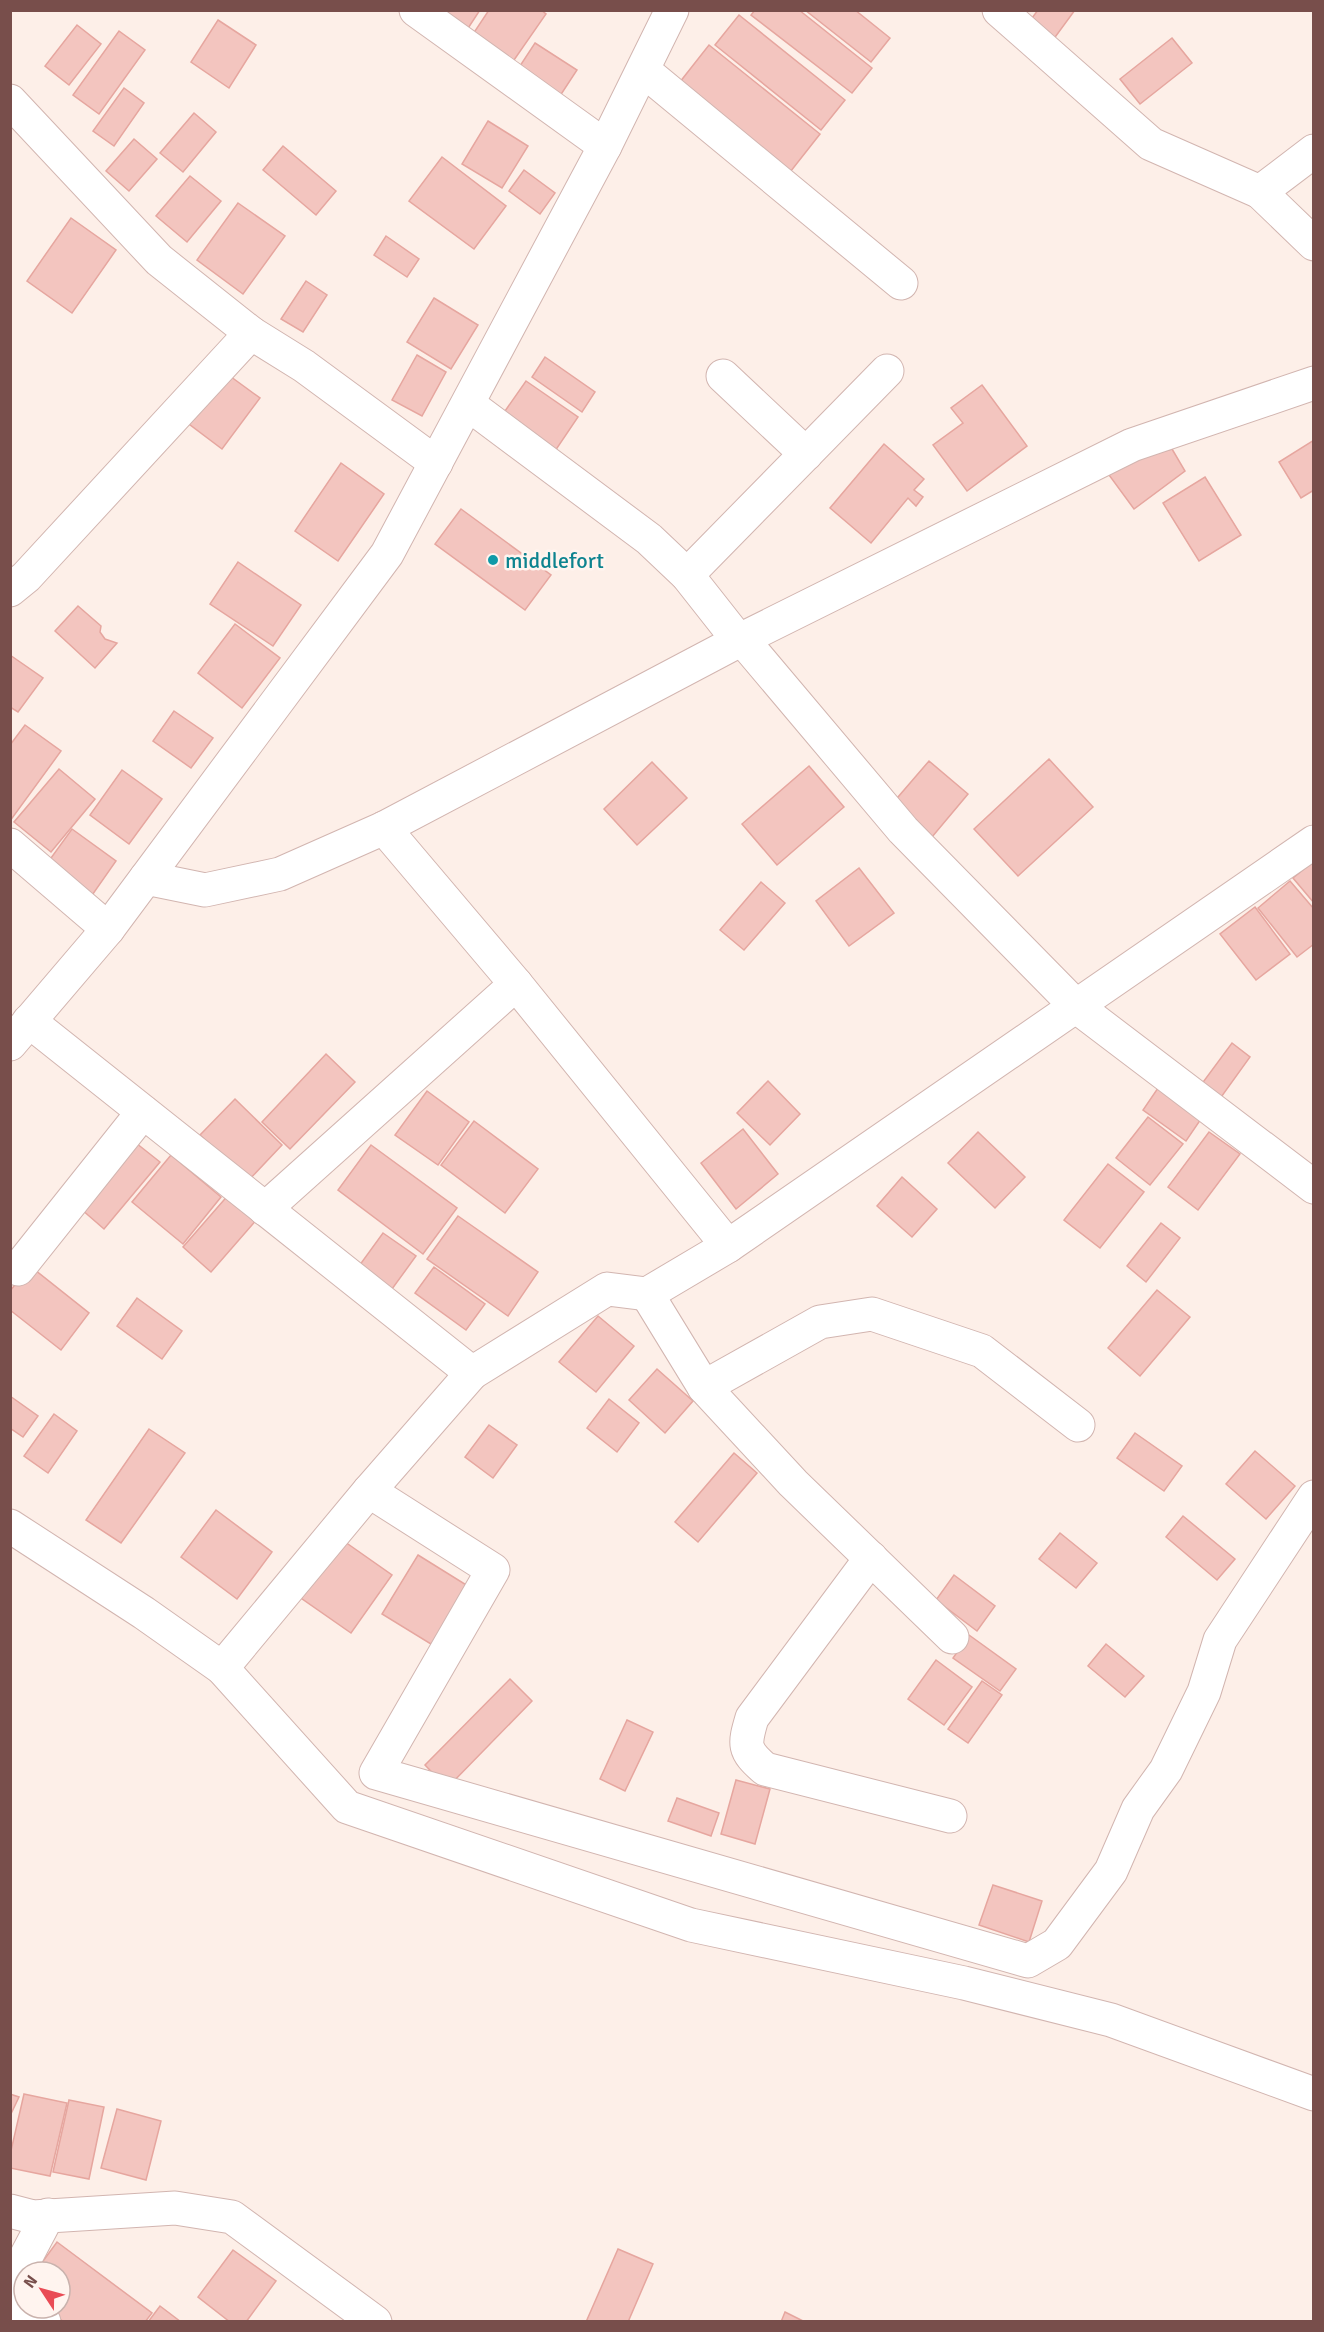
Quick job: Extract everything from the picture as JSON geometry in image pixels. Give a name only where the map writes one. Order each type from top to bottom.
[{"type":"street","points":[[416,10],[605,146]]},
{"type":"street","points":[[471,1374],[143,1112],[20,1033],[108,929],[387,554],[605,146],[672,10]]},
{"type":"street","points":[[999,10],[1151,144],[1260,192],[1314,244]]},
{"type":"street","points":[[643,70],[901,283]]},
{"type":"street","points":[[10,101],[159,260],[251,333],[304,366],[436,464]]},
{"type":"street","points":[[1260,192],[1314,151]]},
{"type":"street","points":[[16,578],[251,333]]},
{"type":"street","points":[[687,575],[887,372]]},
{"type":"street","points":[[723,376],[806,454]]},
{"type":"street","points":[[146,878],[205,890],[280,874],[384,828],[740,640],[1132,445],[1314,383]]},
{"type":"street","points":[[468,404],[649,539],[687,575],[903,831],[1077,1007],[1314,1188]]},
{"type":"street","points":[[384,828],[516,984],[728,1246]]},
{"type":"street","points":[[222,1668],[369,1491],[471,1374],[607,1289],[647,1294],[728,1246],[1314,842]]},
{"type":"street","points":[[10,845],[108,929]]},
{"type":"street","points":[[265,1209],[516,984]]},
{"type":"street","points":[[18,1269],[143,1112]]},
{"type":"street","points":[[647,1294],[704,1387],[793,1483],[952,1636]]},
{"type":"street","points":[[704,1387],[820,1322],[872,1314],[982,1351],[1078,1425]]},
{"type":"street","points":[[369,1491],[493,1570],[376,1773],[1028,1961],[1057,1944],[1111,1871],[1138,1809],[1166,1770],[1204,1692],[1220,1640],[1314,1497]]},
{"type":"street","points":[[10,1526],[144,1613],[222,1668],[347,1808],[691,1925],[964,1983],[1111,2020],[1314,2094]]},
{"type":"street","points":[[871,1558],[752,1718],[746,1738],[750,1756],[765,1769],[950,1816]]},
{"type":"street","points":[[10,2211],[33,2217],[175,2208],[232,2217],[368,2320]]},
{"type":"street","points":[[10,2287],[48,2215]]},
{"type":"street","points":[[10,2301],[44,2322]]},
{"type":"building","points":[[419,10],[480,10],[461,39]]},
{"type":"building","points":[[489,10],[541,10],[546,14],[507,70],[467,43]]},
{"type":"building","points":[[755,10],[799,10],[872,68],[852,93],[751,15]]},
{"type":"building","points":[[805,10],[855,10],[890,38],[871,62]]},
{"type":"building","points":[[1038,10],[1075,10],[1053,40],[1029,22]]},
{"type":"building","points":[[739,15],[845,100],[821,130],[715,45]]},
{"type":"building","points":[[218,20],[256,45],[229,88],[191,62]]},
{"type":"building","points":[[77,25],[101,44],[69,85],[45,66]]},
{"type":"building","points":[[119,31],[145,50],[99,114],[73,95]]},
{"type":"building","points":[[1172,38],[1192,63],[1140,104],[1120,79]]},
{"type":"building","points":[[535,43],[577,70],[558,99],[516,72]]},
{"type":"building","points":[[709,45],[820,134],[787,176],[676,87]]},
{"type":"building","points":[[124,88],[144,103],[114,146],[93,131]]},
{"type":"building","points":[[194,113],[216,132],[183,172],[160,153]]},
{"type":"building","points":[[488,121],[528,146],[502,188],[462,164]]},
{"type":"building","points":[[134,139],[157,159],[129,191],[106,171]]},
{"type":"building","points":[[283,146],[336,191],[316,215],[263,170]]},
{"type":"building","points":[[442,157],[506,206],[474,249],[409,201]]},
{"type":"building","points":[[524,170],[555,193],[540,214],[509,191]]},
{"type":"building","points":[[190,176],[221,201],[187,242],[156,216]]},
{"type":"building","points":[[238,203],[285,236],[243,294],[197,260]]},
{"type":"building","points":[[71,218],[116,250],[72,313],[27,281]]},
{"type":"building","points":[[386,236],[419,259],[407,277],[374,255]]},
{"type":"building","points":[[306,281],[327,295],[303,332],[281,319]]},
{"type":"building","points":[[434,298],[478,325],[451,369],[407,342]]},
{"type":"building","points":[[417,355],[446,372],[422,416],[392,400]]},
{"type":"building","points":[[545,357],[595,392],[582,412],[532,377]]},
{"type":"building","points":[[223,371],[260,398],[222,449],[185,421]]},
{"type":"building","points":[[526,381],[578,417],[551,457],[498,421]]},
{"type":"building","points":[[982,385],[1027,446],[967,491],[933,445],[963,423],[951,408]]},
{"type":"building","points":[[1314,440],[1314,490],[1301,498],[1279,462]]},
{"type":"building","points":[[884,444],[924,479],[914,490],[923,497],[916,506],[908,498],[871,543],[830,508]]},
{"type":"building","points":[[1172,449],[1185,471],[1134,509],[1109,475],[1126,462]]},
{"type":"building","points":[[341,463],[384,494],[338,561],[295,531]]},
{"type":"building","points":[[1205,477],[1241,535],[1199,561],[1163,503]]},
{"type":"building","name":"middlefort","points":[[461,509],[551,575],[525,610],[435,544]]},
{"type":"building","points":[[238,562],[301,605],[273,646],[210,604]]},
{"type":"building","points":[[78,606],[101,626],[100,632],[105,639],[117,643],[95,668],[55,631]]},
{"type":"building","points":[[235,624],[280,658],[242,708],[198,673]]},
{"type":"building","points":[[10,655],[43,678],[18,712],[10,707]]},
{"type":"building","points":[[174,711],[213,738],[191,768],[153,741]]},
{"type":"building","points":[[25,725],[61,751],[10,821],[10,745]]},
{"type":"building","points":[[1049,759],[1093,807],[1018,876],[974,829]]},
{"type":"building","points":[[929,761],[968,794],[932,837],[892,804]]},
{"type":"building","points":[[652,762],[687,798],[637,845],[604,809]]},
{"type":"building","points":[[809,766],[844,807],[777,865],[742,824]]},
{"type":"building","points":[[59,769],[95,799],[51,852],[14,822]]},
{"type":"building","points":[[122,770],[162,799],[129,844],[90,815]]},
{"type":"building","points":[[72,829],[116,861],[88,901],[43,869]]},
{"type":"building","points":[[1314,861],[1314,903],[1293,878]]},
{"type":"building","points":[[859,868],[894,913],[849,946],[816,901]]},
{"type":"building","points":[[1290,881],[1314,909],[1314,944],[1297,957],[1258,908]]},
{"type":"building","points":[[761,882],[785,903],[744,950],[720,930]]},
{"type":"building","points":[[1255,907],[1290,954],[1256,980],[1220,934]]},
{"type":"building","points":[[1232,1043],[1250,1057],[1214,1107],[1195,1093]]},
{"type":"building","points":[[326,1054],[355,1082],[290,1149],[262,1122]]},
{"type":"building","points":[[768,1081],[800,1114],[770,1145],[737,1113]]},
{"type":"building","points":[[1158,1088],[1201,1119],[1186,1141],[1143,1110]]},
{"type":"building","points":[[427,1091],[469,1122],[438,1165],[395,1135]]},
{"type":"building","points":[[235,1099],[282,1145],[248,1181],[200,1135]]},
{"type":"building","points":[[1148,1117],[1183,1144],[1150,1185],[1116,1158]]},
{"type":"building","points":[[474,1121],[538,1169],[505,1213],[441,1165]]},
{"type":"building","points":[[743,1129],[778,1174],[736,1209],[701,1163]]},
{"type":"building","points":[[978,1132],[1025,1177],[995,1208],[948,1163]]},
{"type":"building","points":[[1209,1132],[1240,1154],[1198,1210],[1168,1187]]},
{"type":"building","points":[[136,1143],[160,1162],[104,1229],[81,1209]]},
{"type":"building","points":[[371,1145],[457,1208],[423,1254],[338,1190]]},
{"type":"building","points":[[171,1155],[221,1197],[183,1244],[132,1202]]},
{"type":"building","points":[[1108,1164],[1144,1192],[1100,1248],[1064,1220]]},
{"type":"building","points":[[902,1177],[937,1209],[912,1237],[877,1206]]},
{"type":"building","points":[[230,1193],[258,1218],[211,1272],[183,1247]]},
{"type":"building","points":[[458,1216],[538,1272],[508,1316],[427,1259]]},
{"type":"building","points":[[1161,1223],[1180,1238],[1146,1282],[1127,1266]]},
{"type":"building","points":[[383,1233],[416,1256],[392,1289],[359,1266]]},
{"type":"building","points":[[30,1266],[89,1313],[61,1350],[10,1310],[10,1291]]},
{"type":"building","points":[[434,1267],[485,1304],[466,1330],[415,1293]]},
{"type":"building","points":[[1157,1290],[1190,1317],[1140,1376],[1108,1348]]},
{"type":"building","points":[[137,1298],[182,1331],[162,1359],[117,1326]]},
{"type":"building","points":[[598,1316],[634,1346],[596,1392],[559,1362]]},
{"type":"building","points":[[657,1369],[693,1401],[665,1433],[629,1400]]},
{"type":"building","points":[[10,1396],[38,1416],[23,1437],[10,1428]]},
{"type":"building","points":[[609,1399],[639,1423],[617,1452],[587,1428]]},
{"type":"building","points":[[54,1414],[77,1431],[48,1473],[24,1456]]},
{"type":"building","points":[[489,1425],[517,1445],[493,1478],[465,1457]]},
{"type":"building","points":[[149,1429],[185,1453],[121,1543],[86,1520]]},
{"type":"building","points":[[1135,1433],[1182,1466],[1164,1491],[1117,1458]]},
{"type":"building","points":[[1255,1451],[1295,1486],[1266,1519],[1226,1484]]},
{"type":"building","points":[[734,1453],[757,1473],[698,1542],[675,1522]]},
{"type":"building","points":[[216,1510],[272,1552],[237,1599],[181,1557]]},
{"type":"building","points":[[1183,1516],[1235,1559],[1217,1580],[1166,1537]]},
{"type":"building","points":[[1060,1533],[1097,1563],[1076,1588],[1039,1559]]},
{"type":"building","points":[[338,1537],[392,1575],[351,1633],[298,1596]]},
{"type":"building","points":[[418,1555],[476,1591],[439,1649],[382,1614]]},
{"type":"building","points":[[954,1575],[995,1606],[977,1631],[936,1600]]},
{"type":"building","points":[[969,1635],[1016,1669],[1000,1691],[953,1658]]},
{"type":"building","points":[[1106,1644],[1144,1676],[1125,1697],[1088,1666]]},
{"type":"building","points":[[936,1660],[972,1687],[944,1725],[908,1699]]},
{"type":"building","points":[[510,1679],[532,1701],[447,1788],[425,1765]]},
{"type":"building","points":[[982,1681],[1002,1695],[968,1743],[948,1729]]},
{"type":"building","points":[[627,1720],[653,1732],[625,1791],[600,1779]]},
{"type":"building","points":[[736,1780],[770,1789],[755,1844],[721,1834]]},
{"type":"building","points":[[677,1798],[719,1813],[711,1836],[668,1821]]},
{"type":"building","points":[[993,1885],[1042,1901],[1029,1942],[979,1925]]},
{"type":"building","points":[[10,2094],[19,2097],[10,2116]]},
{"type":"building","points":[[24,2094],[67,2103],[50,2176],[10,2168],[10,2155]]},
{"type":"building","points":[[69,2100],[104,2107],[89,2179],[53,2172]]},
{"type":"building","points":[[117,2109],[161,2121],[146,2180],[101,2168]]},
{"type":"building","points":[[57,2242],[152,2313],[145,2322],[64,2322],[61,2320],[72,2320],[72,2260],[44,2260]]},
{"type":"building","points":[[618,2249],[653,2264],[628,2322],[586,2322]]},
{"type":"building","points":[[233,2250],[276,2281],[246,2322],[230,2322],[198,2297]]},
{"type":"building","points":[[160,2306],[181,2322],[148,2322]]},
{"type":"building","points":[[785,2312],[805,2322],[781,2322]]},
{"type":"place","name":"middlefort","points":[[493,560]]}]
